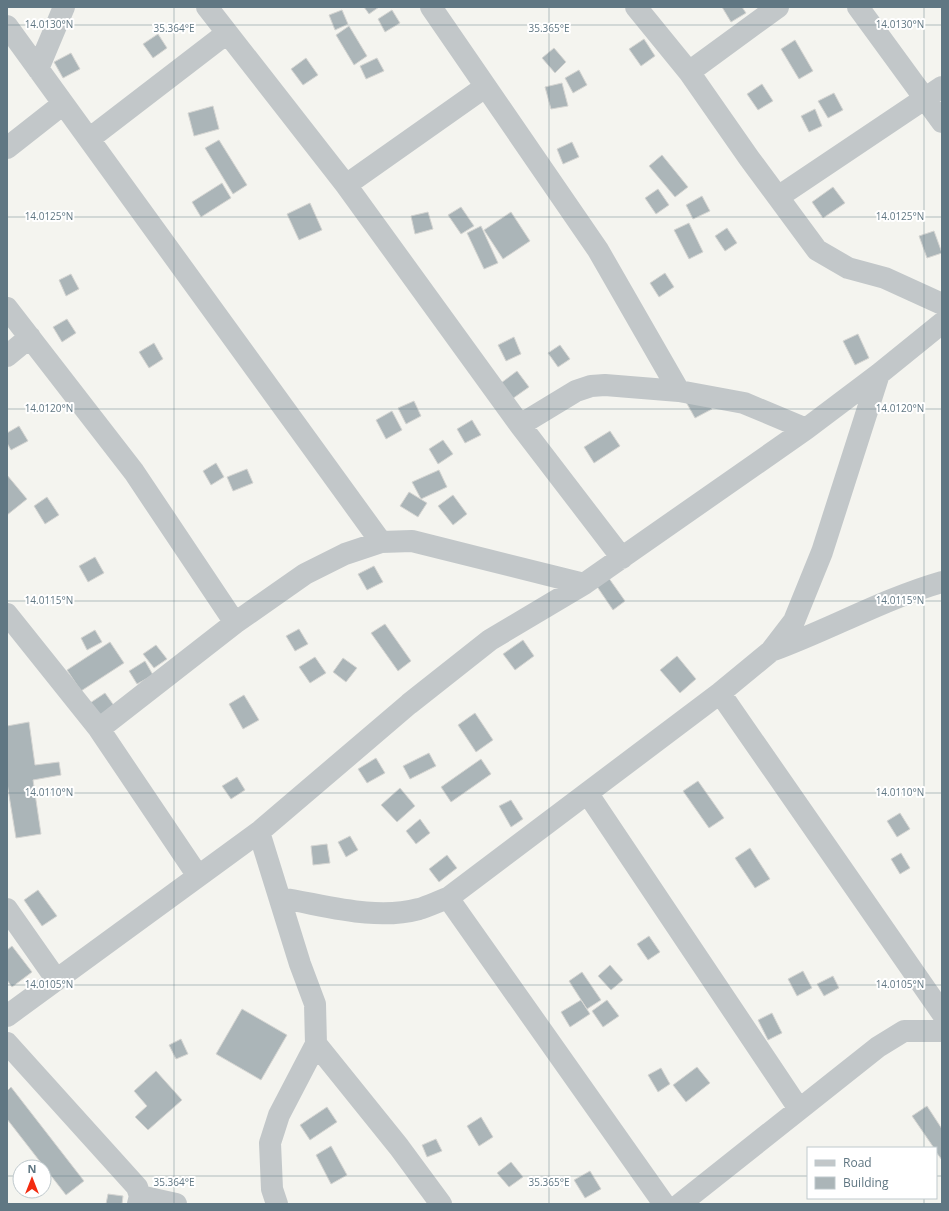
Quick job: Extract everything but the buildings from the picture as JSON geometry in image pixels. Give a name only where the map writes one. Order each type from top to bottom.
[{"type":"street","points":[[38,69],[64,7]]},
{"type":"street","points":[[207,7],[346,185],[520,425],[622,558]]},
{"type":"street","points":[[431,7],[598,250],[679,391]]},
{"type":"street","points":[[636,7],[689,72],[817,250],[848,268],[885,278],[942,304]]},
{"type":"street","points":[[689,72],[778,7]]},
{"type":"street","points":[[858,7],[934,92],[942,122]]},
{"type":"street","points":[[7,26],[381,542]]},
{"type":"street","points":[[89,139],[227,33]]},
{"type":"street","points":[[346,185],[485,87]]},
{"type":"street","points":[[778,197],[934,92]]},
{"type":"street","points":[[7,148],[64,104]]},
{"type":"street","points":[[7,308],[134,472],[235,623]]},
{"type":"street","points":[[7,1016],[259,832],[409,704],[490,640],[584,584],[806,429],[879,374],[942,323]]},
{"type":"street","points":[[7,356],[30,337]]},
{"type":"street","points":[[280,898],[348,911],[385,913],[419,909],[448,898],[588,794],[720,693],[771,651],[794,621],[822,552],[879,374]]},
{"type":"street","points":[[520,425],[576,391],[591,386],[605,385],[679,391],[744,403],[806,429]]},
{"type":"street","points":[[99,729],[235,623],[305,574],[345,554],[381,542],[412,541],[584,584]]},
{"type":"street","points":[[771,651],[810,636],[909,592],[942,582]]},
{"type":"street","points":[[7,614],[99,729],[198,876]]},
{"type":"street","points":[[720,693],[942,1013]]},
{"type":"street","points":[[588,794],[799,1109]]},
{"type":"street","points":[[259,832],[315,1004],[316,1044],[279,1115],[270,1143],[272,1189],[277,1204]]},
{"type":"street","points":[[448,898],[664,1204]]},
{"type":"street","points":[[7,909],[56,979]]},
{"type":"street","points":[[680,1204],[878,1047],[904,1031],[942,1031]]},
{"type":"street","points":[[7,1043],[137,1187],[139,1200],[176,1204]]},
{"type":"street","points":[[316,1044],[399,1147],[438,1203]]}]
